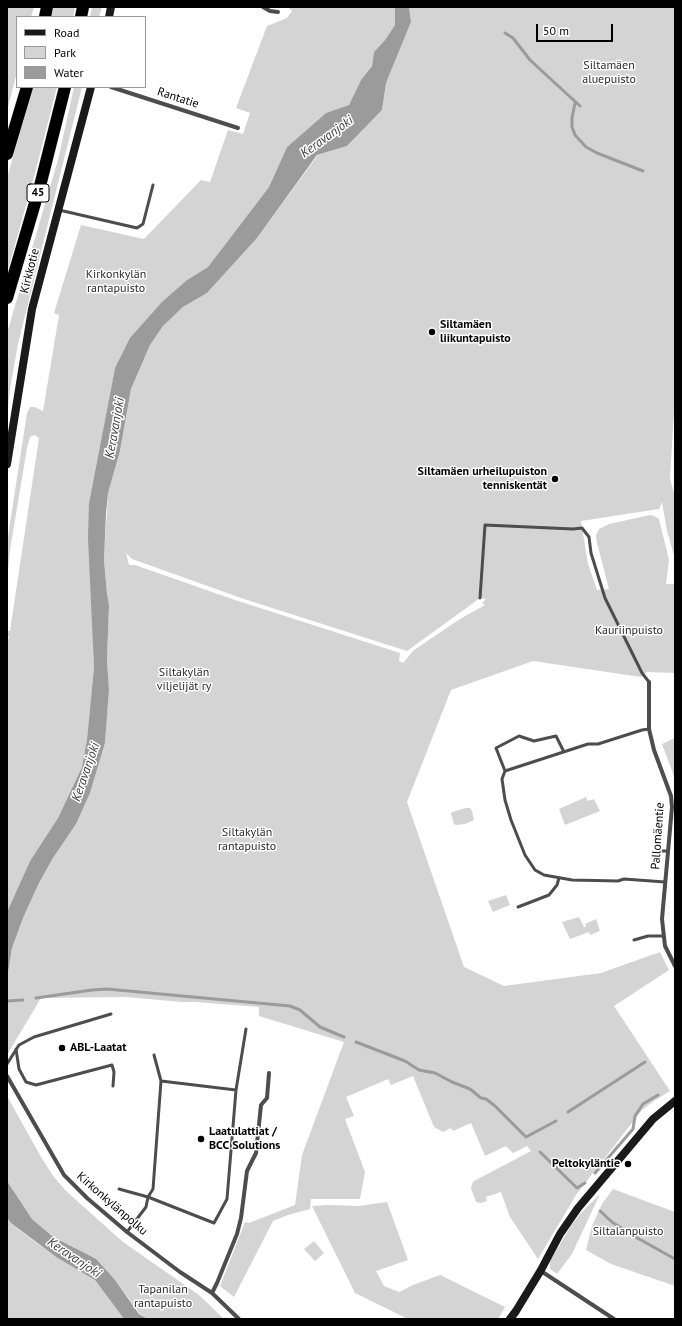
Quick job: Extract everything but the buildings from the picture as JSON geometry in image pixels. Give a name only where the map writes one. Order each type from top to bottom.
[{"type":"highway","points":[[7,154],[27,88]]},
{"type":"highway","name":"45","points":[[7,298],[40,186],[65,88]]},
{"type":"street","points":[[263,7],[270,11],[278,12]]},
{"type":"street","name":"Kirkkotie","points":[[7,464],[32,308],[91,88]]},
{"type":"street","name":"Rantatie","points":[[114,88],[238,128]]},
{"type":"street","name":"Pallomäentie","points":[[649,682],[649,730],[654,750],[671,796],[673,828],[668,851],[662,919],[665,946],[675,966]]},
{"type":"street","points":[[212,1293],[237,1234],[241,1218],[247,1171],[256,1153],[261,1105],[267,1098],[269,1073]]},
{"type":"street","name":"Kirkonkylänpolku","points":[[7,1076],[64,1175],[87,1198],[127,1232],[180,1272],[212,1293],[239,1319]]},
{"type":"street","points":[[510,1319],[541,1270],[560,1234],[578,1208],[654,1119],[675,1101]]},
{"type":"street","points":[[541,1270],[614,1319]]},
{"type":"lane","points":[[58,209],[137,228],[143,224],[153,185]]},
{"type":"lane","name":"Pallomäentie","points":[[480,598],[485,525],[573,529],[582,528],[589,537],[591,553],[605,598],[642,673],[649,682]]},
{"type":"lane","points":[[505,771],[588,744],[598,744],[642,730],[649,730]]},
{"type":"lane","points":[[564,752],[556,736],[534,741],[519,736],[496,748],[505,771],[502,779],[505,800],[511,820],[526,855],[535,870],[544,875],[572,880],[618,881],[624,879],[665,882]]},
{"type":"lane","points":[[659,850],[668,851]]},
{"type":"lane","points":[[518,907],[549,895],[557,885],[559,878]]},
{"type":"lane","points":[[634,940],[648,936],[663,936]]},
{"type":"lane","points":[[7,1064],[19,1045],[34,1036],[111,1014]]},
{"type":"lane","points":[[120,1189],[148,1197],[214,1223],[227,1199],[236,1090],[246,1029]]},
{"type":"lane","points":[[16,1049],[19,1069],[26,1082],[36,1085],[112,1065],[114,1072],[113,1086]]},
{"type":"lane","points":[[127,1232],[146,1208],[148,1197],[153,1189],[161,1081],[154,1055]]},
{"type":"lane","points":[[161,1081],[236,1090]]},
{"type":"green space","points":[[7,7],[34,7],[31,16],[16,16],[16,76],[7,111]]},
{"type":"green space","points":[[54,7],[75,7],[73,16],[51,16]]},
{"type":"green space","points":[[92,7],[102,7],[99,16],[90,16]]},
{"type":"green space","name":"Kirkonkylän rantapuisto","points":[[288,7],[395,7],[395,25],[385,40],[374,52],[372,66],[361,80],[349,105],[326,113],[287,147],[269,187],[208,267],[187,280],[115,368],[89,503],[94,667],[87,739],[82,767],[58,818],[30,861],[7,912],[7,645],[9,636],[7,636],[7,631],[10,631],[39,438],[35,435],[30,437],[27,448],[10,550],[7,580],[7,543],[27,413],[30,407],[35,407],[43,411],[59,315],[54,313],[81,225],[144,239],[201,180],[210,182],[228,130],[243,134],[250,113],[236,108],[267,26],[287,18],[292,11]]},
{"type":"green space","points":[[409,7],[675,7],[675,393],[670,479],[675,496],[675,559],[667,531],[662,502],[659,509],[581,521],[588,564],[597,590],[609,589],[597,543],[596,535],[599,529],[609,524],[650,515],[659,519],[669,560],[666,584],[674,584],[675,570],[675,673],[647,672],[641,677],[533,661],[451,690],[407,802],[464,967],[504,986],[601,973],[660,952],[669,970],[614,1006],[670,1091],[642,1110],[576,1195],[538,1259],[510,1217],[501,1192],[486,1197],[487,1201],[481,1203],[476,1202],[471,1188],[474,1181],[531,1151],[527,1146],[513,1153],[506,1146],[485,1156],[471,1123],[453,1131],[451,1128],[443,1132],[434,1127],[413,1076],[391,1085],[388,1079],[346,1097],[354,1116],[345,1119],[365,1172],[360,1199],[311,1199],[310,1209],[273,1221],[234,1297],[220,1286],[245,1222],[249,1223],[295,1205],[302,1155],[344,1042],[259,1016],[259,1007],[126,997],[41,998],[7,1055],[7,979],[12,948],[23,918],[39,883],[53,858],[76,824],[90,793],[105,743],[109,690],[107,660],[109,605],[104,559],[108,493],[120,451],[131,389],[150,345],[163,326],[183,307],[207,293],[257,238],[318,155],[347,146],[382,110],[386,83],[411,22]],"holes":[[[126,553],[132,559],[244,599],[407,651],[480,598],[486,599],[482,603],[485,605],[460,619],[414,650],[403,663],[399,661],[400,653],[232,599],[135,565],[129,565]]]},
{"type":"green space","points":[[33,88],[57,88],[7,273],[7,178]]},
{"type":"green space","points":[[74,88],[82,88],[18,344],[10,389],[7,418],[7,333],[58,160]]},
{"type":"green space","points":[[675,738],[675,779],[662,744]]},
{"type":"green space","points":[[586,797],[588,801],[594,799],[600,811],[565,825],[559,809]]},
{"type":"green space","points":[[470,808],[472,811],[474,820],[465,824],[454,824],[451,814],[452,812]]},
{"type":"green space","points":[[506,895],[510,905],[493,912],[488,901]]},
{"type":"green space","points":[[579,917],[584,927],[586,927],[585,924],[596,919],[600,931],[590,935],[589,932],[570,939],[562,922]]},
{"type":"green space","name":"Tapanilan rantapuisto","points":[[7,1096],[41,1157],[54,1177],[66,1191],[123,1242],[199,1295],[224,1319],[148,1319],[140,1314],[115,1280],[74,1247],[52,1236],[32,1219],[7,1181]]},
{"type":"green space","name":"Siltalanpuisto","points":[[613,1189],[675,1212],[675,1286],[611,1264],[586,1250],[592,1226],[602,1204]]},
{"type":"green space","points":[[600,1194],[572,1254],[557,1274],[550,1269],[550,1262],[552,1258],[569,1229],[580,1214]]},
{"type":"green space","points":[[387,1202],[408,1260],[376,1271],[384,1286],[399,1292],[440,1275],[505,1307],[497,1319],[408,1319],[355,1293],[312,1206],[359,1206]]},
{"type":"green space","points":[[7,1218],[31,1239],[56,1257],[95,1280],[124,1319],[7,1319]]},
{"type":"green space","points":[[314,1241],[324,1253],[315,1261],[304,1249]]},
{"type":"water","name":"Keravanjoki","points":[[395,7],[409,7],[411,22],[386,83],[382,110],[347,146],[317,155],[257,238],[207,293],[183,307],[163,326],[150,345],[131,389],[120,451],[108,493],[106,513],[104,560],[109,605],[107,660],[109,690],[105,743],[90,793],[76,824],[53,858],[39,883],[23,918],[12,948],[7,979],[7,912],[30,861],[58,818],[82,767],[87,739],[94,667],[88,538],[89,503],[115,368],[130,338],[162,302],[187,280],[208,267],[269,187],[287,147],[326,113],[349,105],[361,80],[372,66],[374,52],[385,40],[395,25]]},
{"type":"water","name":"Keravanjoki","points":[[7,1181],[32,1219],[52,1236],[96,1259],[115,1280],[139,1314],[148,1319],[124,1319],[95,1280],[56,1257],[11,1223],[7,1218]]},
{"type":"waterway","points":[[505,33],[513,38],[530,60],[580,106]]},
{"type":"waterway","points":[[575,103],[572,127],[575,135],[586,147],[597,153],[643,171]]},
{"type":"waterway","points":[[36,998],[107,989],[290,1006],[300,1010],[320,1027],[344,1037]]},
{"type":"waterway","points":[[7,1001],[23,1000]]},
{"type":"waterway","points":[[356,1042],[405,1061],[419,1070],[435,1073],[470,1089],[481,1098],[486,1099],[495,1106],[526,1137],[556,1121]]},
{"type":"waterway","points":[[568,1112],[645,1062]]},
{"type":"waterway","points":[[595,1173],[633,1129],[635,1116],[643,1104],[658,1095]]},
{"type":"waterway","points":[[540,1152],[577,1188],[585,1183]]},
{"type":"waterway","points":[[600,1211],[612,1222],[632,1235],[675,1259]]},
{"type":"place","name":"Siltamäen liikuntapuisto","points":[[432,332]]},
{"type":"place","name":"Siltamäen urheilupuiston tenniskentät","points":[[555,479]]},
{"type":"place","name":"ABL-Laatat","points":[[62,1048]]},
{"type":"place","name":"Laatulattiat / BCC Solutions","points":[[201,1139]]},
{"type":"place","name":"Peltokyläntie","points":[[628,1164]]},
{"type":"park label","name":"Siltamäen aluepuisto","points":[[609,73]]},
{"type":"park label","name":"Kauriinpuisto","points":[[629,631]]},
{"type":"park label","name":"Siltakylän viljelijät ry","points":[[184,680]]},
{"type":"park label","name":"Siltakylän rantapuisto","points":[[247,840]]}]
